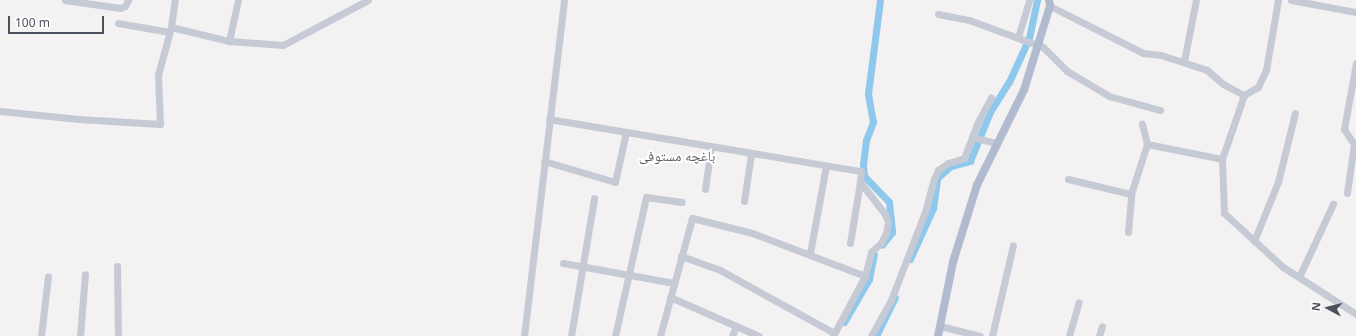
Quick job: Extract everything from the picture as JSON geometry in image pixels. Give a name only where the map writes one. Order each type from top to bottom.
[{"type":"main road","points":[[938,336],[956,254],[978,185],[996,143],[1024,90],[1034,44],[1049,3]]},
{"type":"street","points":[[65,0],[81,1],[120,8],[125,6],[128,0]]},
{"type":"street","points":[[0,111],[78,119],[160,124],[158,75],[170,30],[175,0]]},
{"type":"street","points":[[229,41],[238,0]]},
{"type":"street","points":[[118,23],[170,30],[229,41],[283,45],[357,3],[368,0]]},
{"type":"street","points":[[524,336],[564,0]]},
{"type":"street","points":[[1019,39],[1028,0]]},
{"type":"street","points":[[1184,61],[1196,0]]},
{"type":"street","points":[[1278,0],[1266,70],[1258,87],[1244,95],[1222,159],[1224,213],[1283,267],[1356,314]]},
{"type":"street","points":[[1292,0],[1356,12]]},
{"type":"street","points":[[1049,3],[1143,53],[1184,61],[1207,70],[1223,84],[1244,95]]},
{"type":"street","points":[[938,14],[969,20],[1048,50],[1067,71],[1109,96],[1160,110]]},
{"type":"street","points":[[1347,193],[1354,144],[1344,129],[1356,63]]},
{"type":"street","points":[[871,336],[891,300],[925,212],[938,170],[948,163],[964,158],[972,137],[991,98]]},
{"type":"street","points":[[1254,241],[1278,182],[1295,113]]},
{"type":"street","points":[[549,119],[751,154],[861,171],[850,243]]},
{"type":"street","points":[[1128,232],[1131,194],[1147,144],[1142,124]]},
{"type":"street","points":[[544,161],[615,182],[626,132]]},
{"type":"street","points":[[972,137],[996,143]]},
{"type":"street","points":[[1147,144],[1222,159]]},
{"type":"street","points":[[705,189],[711,147]]},
{"type":"street","points":[[744,201],[751,154]]},
{"type":"street","points":[[810,253],[826,166]]},
{"type":"street","points":[[1068,179],[1131,194]]},
{"type":"street","points":[[681,256],[720,270],[834,334],[865,276],[868,261],[886,233],[888,222],[879,205],[860,182]]},
{"type":"street","points":[[615,336],[646,197],[682,202]]},
{"type":"street","points":[[571,336],[584,266],[594,198]]},
{"type":"street","points":[[1299,277],[1333,204]]},
{"type":"street","points":[[660,336],[690,220],[694,218],[752,233],[810,253],[865,276]]},
{"type":"street","points":[[992,336],[1013,245]]},
{"type":"street","points":[[563,262],[674,283]]},
{"type":"street","points":[[117,266],[118,336]]},
{"type":"street","points":[[80,336],[85,274]]},
{"type":"street","points":[[41,336],[48,276]]},
{"type":"street","points":[[670,297],[759,336]]},
{"type":"street","points":[[1069,336],[1079,302]]},
{"type":"street","points":[[732,336],[736,326]]},
{"type":"street","points":[[940,326],[980,336]]},
{"type":"street","points":[[1099,336],[1102,326]]},
{"type":"waterway","points":[[880,0],[868,94],[873,122],[866,140],[863,165],[864,176],[889,202],[892,232],[882,245]]},
{"type":"waterway","points":[[910,259],[933,208],[937,178],[951,166],[970,161],[990,112],[1009,82],[1029,38],[1037,0]]},
{"type":"waterway","points":[[844,322],[869,279],[874,254]]},
{"type":"waterway","points":[[876,336],[895,297]]},
{"type":"district","name":"باغچه مستوفی","points":[[677,156]]}]
